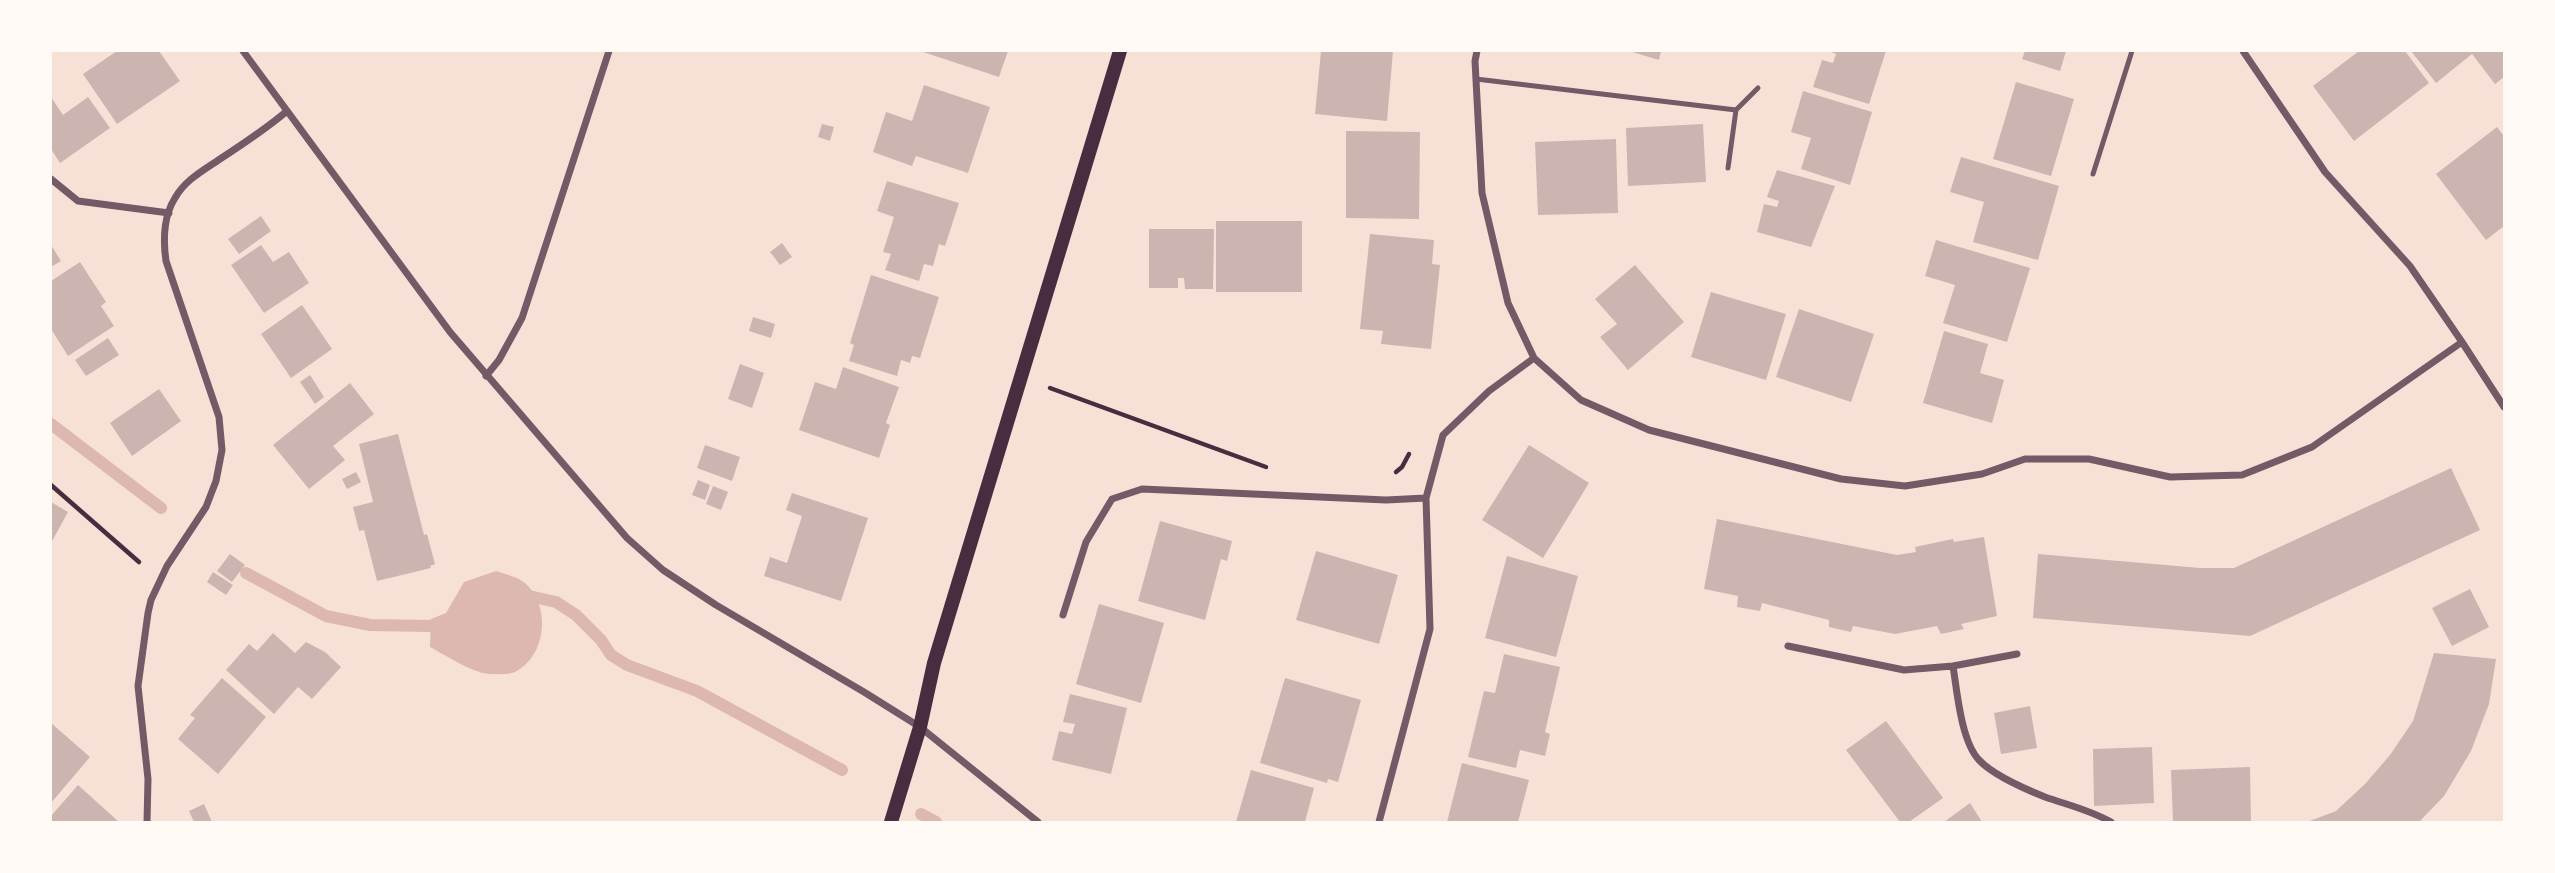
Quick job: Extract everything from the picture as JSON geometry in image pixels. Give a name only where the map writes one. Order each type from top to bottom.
[{"type":"main road","points":[[891,822],[920,727],[934,663],[1120,51]]},
{"type":"street","points":[[243,51],[450,332],[627,538],[663,570],[920,727],[1038,822]]},
{"type":"street","points":[[486,376],[499,360],[522,318],[609,51]]},
{"type":"street","points":[[1477,51],[1482,193],[1507,303],[1535,358],[1581,400],[1649,430],[1841,479],[1905,486],[1982,474],[2025,459],[2089,459],[2170,477],[2242,475],[2312,447],[2462,342]]},
{"type":"street","points":[[2243,51],[2325,172],[2410,266],[2504,407]]},
{"type":"street","points":[[147,822],[148,779],[138,686],[148,613],[167,566],[206,507],[216,481],[222,450],[219,417],[166,261],[163,242],[174,198],[187,182],[287,111]]},
{"type":"street","points":[[51,179],[78,201],[169,213]]},
{"type":"street","points":[[1379,822],[1430,629],[1426,498],[1443,435],[1489,391],[1535,358]]},
{"type":"street","points":[[1063,615],[1086,542],[1112,499],[1142,489],[1362,499],[1426,498]]},
{"type":"street","points":[[1788,646],[1904,670],[1953,666],[2017,654]]},
{"type":"street","points":[[1953,666],[1964,728],[1978,759],[2010,781],[2046,797],[2096,813],[2111,822]]},
{"type":"lane","points":[[2093,174],[2132,51]]},
{"type":"lane","points":[[1476,79],[1736,110]]},
{"type":"lane","points":[[1728,168],[1736,110],[1758,88]]},
{"type":"path","points":[[1051,388],[1272,469]]},
{"type":"path","points":[[1390,477],[1402,467],[1408,454],[1443,435]]},
{"type":"path","points":[[51,485],[139,562]]},
{"type":"shaded area","points":[[496,571],[525,583],[539,604],[542,617],[542,630],[534,655],[526,665],[509,674],[489,674],[475,670],[430,647],[431,619],[446,613],[464,582]]},
{"type":"building","points":[[117,51],[159,51],[180,81],[117,124],[83,74]]},
{"type":"building","points":[[920,51],[1008,51],[999,77]]},
{"type":"building","points":[[1321,51],[1393,51],[1387,121],[1315,114]]},
{"type":"building","points":[[1629,51],[1661,51],[1659,60]]},
{"type":"building","points":[[1829,51],[1886,51],[1869,104],[1813,87],[1822,60],[1833,63],[1836,54]]},
{"type":"building","points":[[2025,51],[2066,51],[2060,71],[2022,59]]},
{"type":"building","points":[[2359,51],[2405,51],[2429,83],[2354,141],[2313,86]]},
{"type":"building","points":[[2411,51],[2504,51],[2504,77],[2495,84],[2472,54],[2436,83]]},
{"type":"building","points":[[2016,82],[2074,99],[2051,176],[1993,159]]},
{"type":"building","points":[[924,85],[990,107],[968,173],[916,156],[912,166],[873,152],[886,112],[912,121]]},
{"type":"building","points":[[1803,91],[1872,112],[1850,185],[1801,169],[1811,138],[1791,132]]},
{"type":"building","points":[[51,97],[63,115],[88,97],[110,128],[60,163],[51,149]]},
{"type":"building","points":[[822,124],[834,127],[830,141],[818,137]]},
{"type":"building","points":[[1703,124],[1706,182],[1628,186],[1626,128]]},
{"type":"building","points":[[2497,127],[2504,136],[2504,226],[2486,240],[2436,174]]},
{"type":"building","points":[[1346,131],[1420,132],[1419,219],[1346,218]]},
{"type":"building","points":[[1616,139],[1618,213],[1538,215],[1535,142]]},
{"type":"building","points":[[1961,157],[2059,186],[2038,260],[1973,242],[1984,202],[1950,192]]},
{"type":"building","points":[[1777,170],[1835,186],[1811,247],[1757,232],[1764,204],[1777,207],[1779,201],[1767,197]]},
{"type":"building","points":[[887,181],[959,203],[945,246],[939,244],[933,266],[924,264],[919,281],[885,270],[891,254],[883,252],[894,217],[877,211]]},
{"type":"building","points":[[261,216],[271,231],[239,254],[228,239]]},
{"type":"building","points":[[1216,221],[1302,221],[1302,292],[1216,292]]},
{"type":"building","points":[[1149,229],[1214,229],[1213,289],[1185,289],[1184,278],[1178,278],[1178,288],[1149,288]]},
{"type":"building","points":[[1370,234],[1434,240],[1432,264],[1440,265],[1431,349],[1381,344],[1383,331],[1360,329]]},
{"type":"building","points":[[1936,240],[2030,268],[2007,342],[1943,323],[1955,285],[1925,276]]},
{"type":"building","points":[[782,243],[792,257],[780,265],[770,252]]},
{"type":"building","points":[[51,245],[61,261],[51,267]]},
{"type":"building","points":[[261,245],[273,262],[289,252],[309,283],[264,313],[231,265]]},
{"type":"building","points":[[80,262],[106,302],[101,306],[114,326],[68,356],[51,329],[51,281]]},
{"type":"building","points":[[1635,265],[1684,322],[1628,370],[1600,337],[1617,324],[1595,299]]},
{"type":"building","points":[[871,275],[939,297],[920,358],[912,356],[910,363],[901,360],[897,376],[849,361],[854,345],[850,343]]},
{"type":"building","points":[[1711,292],[1786,314],[1766,380],[1691,357]]},
{"type":"building","points":[[302,305],[332,349],[291,378],[261,334]]},
{"type":"building","points":[[1799,309],[1874,334],[1851,402],[1776,377]]},
{"type":"building","points":[[753,317],[775,324],[771,338],[749,331]]},
{"type":"building","points":[[1944,331],[1988,344],[1980,373],[2004,380],[1992,423],[1923,403]]},
{"type":"building","points":[[108,338],[119,355],[86,376],[75,360]]},
{"type":"building","points":[[740,364],[764,373],[752,408],[728,399]]},
{"type":"building","points":[[843,367],[899,387],[886,423],[890,425],[879,458],[799,430],[815,382],[836,389]]},
{"type":"building","points":[[310,375],[324,397],[315,404],[300,382]]},
{"type":"building","points":[[350,383],[374,414],[333,446],[345,460],[309,489],[273,445]]},
{"type":"building","points":[[159,389],[181,421],[132,456],[110,423]]},
{"type":"building","points":[[398,434],[424,535],[427,534],[435,564],[430,566],[431,568],[377,581],[364,530],[359,531],[353,507],[373,502],[359,444]]},
{"type":"building","points":[[705,445],[740,457],[732,481],[697,468]]},
{"type":"building","points":[[1529,445],[1589,483],[1543,558],[1482,520]]},
{"type":"building","points":[[2451,468],[2480,530],[2250,636],[2033,618],[2038,554],[2200,568],[2234,568]]},
{"type":"building","points":[[356,472],[361,482],[347,489],[342,479]]},
{"type":"building","points":[[698,480],[710,485],[705,500],[692,495]]},
{"type":"building","points":[[713,486],[728,492],[721,510],[706,504]]},
{"type":"building","points":[[792,493],[868,518],[841,601],[764,576],[770,557],[787,563],[802,516],[786,510]]},
{"type":"building","points":[[51,502],[68,512],[51,543]]},
{"type":"building","points":[[1717,519],[1897,555],[1916,552],[1915,547],[1953,539],[1954,542],[1984,537],[1997,616],[1961,624],[1964,629],[1941,634],[1937,626],[1895,634],[1853,626],[1851,632],[1829,627],[1829,620],[1762,603],[1760,611],[1737,607],[1738,596],[1704,589]]},
{"type":"building","points":[[1160,521],[1232,541],[1227,561],[1221,559],[1205,620],[1138,601]]},
{"type":"building","points":[[1316,551],[1398,575],[1379,644],[1296,620]]},
{"type":"building","points":[[230,554],[245,565],[232,582],[217,571]]},
{"type":"building","points":[[1507,556],[1578,576],[1556,657],[1485,638]]},
{"type":"building","points":[[213,572],[233,585],[226,595],[207,582]]},
{"type":"building","points":[[2470,589],[2489,627],[2452,646],[2432,608]]},
{"type":"building","points":[[1099,604],[1164,623],[1141,703],[1076,684]]},
{"type":"building","points":[[273,633],[295,653],[306,642],[325,652],[341,667],[312,699],[298,687],[274,714],[226,670],[249,644],[257,651]]},
{"type":"building","points":[[2434,653],[2496,659],[2489,704],[2471,751],[2444,796],[2419,822],[2307,822],[2336,811],[2365,784],[2390,755],[2413,721]]},
{"type":"building","points":[[1504,654],[1560,667],[1545,732],[1550,734],[1545,756],[1520,750],[1516,768],[1468,757],[1484,691],[1495,693]]},
{"type":"building","points":[[222,678],[266,717],[218,774],[178,739],[195,718],[190,715]]},
{"type":"building","points":[[1285,678],[1361,700],[1338,782],[1328,779],[1327,783],[1260,763]]},
{"type":"building","points":[[1070,694],[1127,708],[1111,774],[1052,760],[1059,731],[1072,734],[1075,724],[1063,722]]},
{"type":"building","points":[[2030,706],[2037,748],[2001,754],[1994,713]]},
{"type":"building","points":[[1886,721],[1943,798],[1909,822],[1900,822],[1846,750]]},
{"type":"building","points":[[51,723],[90,757],[51,803]]},
{"type":"building","points":[[2152,747],[2154,803],[2094,806],[2093,749]]},
{"type":"building","points":[[1462,763],[1529,780],[1518,822],[1447,822]]},
{"type":"building","points":[[2250,767],[2251,822],[2173,822],[2171,770]]},
{"type":"building","points":[[1251,770],[1314,788],[1305,822],[1236,822]]},
{"type":"building","points":[[78,785],[119,822],[51,822],[51,816]]},
{"type":"building","points":[[1970,803],[1982,822],[1944,822]]},
{"type":"building","points":[[204,804],[212,822],[194,822],[189,811]]},
{"type":"waterway","points":[[51,424],[161,508]]},
{"type":"waterway","points":[[246,573],[326,616],[370,625],[430,626],[443,622]]},
{"type":"waterway","points":[[521,598],[529,596],[556,602],[576,615],[601,640],[611,655],[627,665],[697,691],[842,770]]},
{"type":"waterway","points":[[921,814],[936,822]]}]
